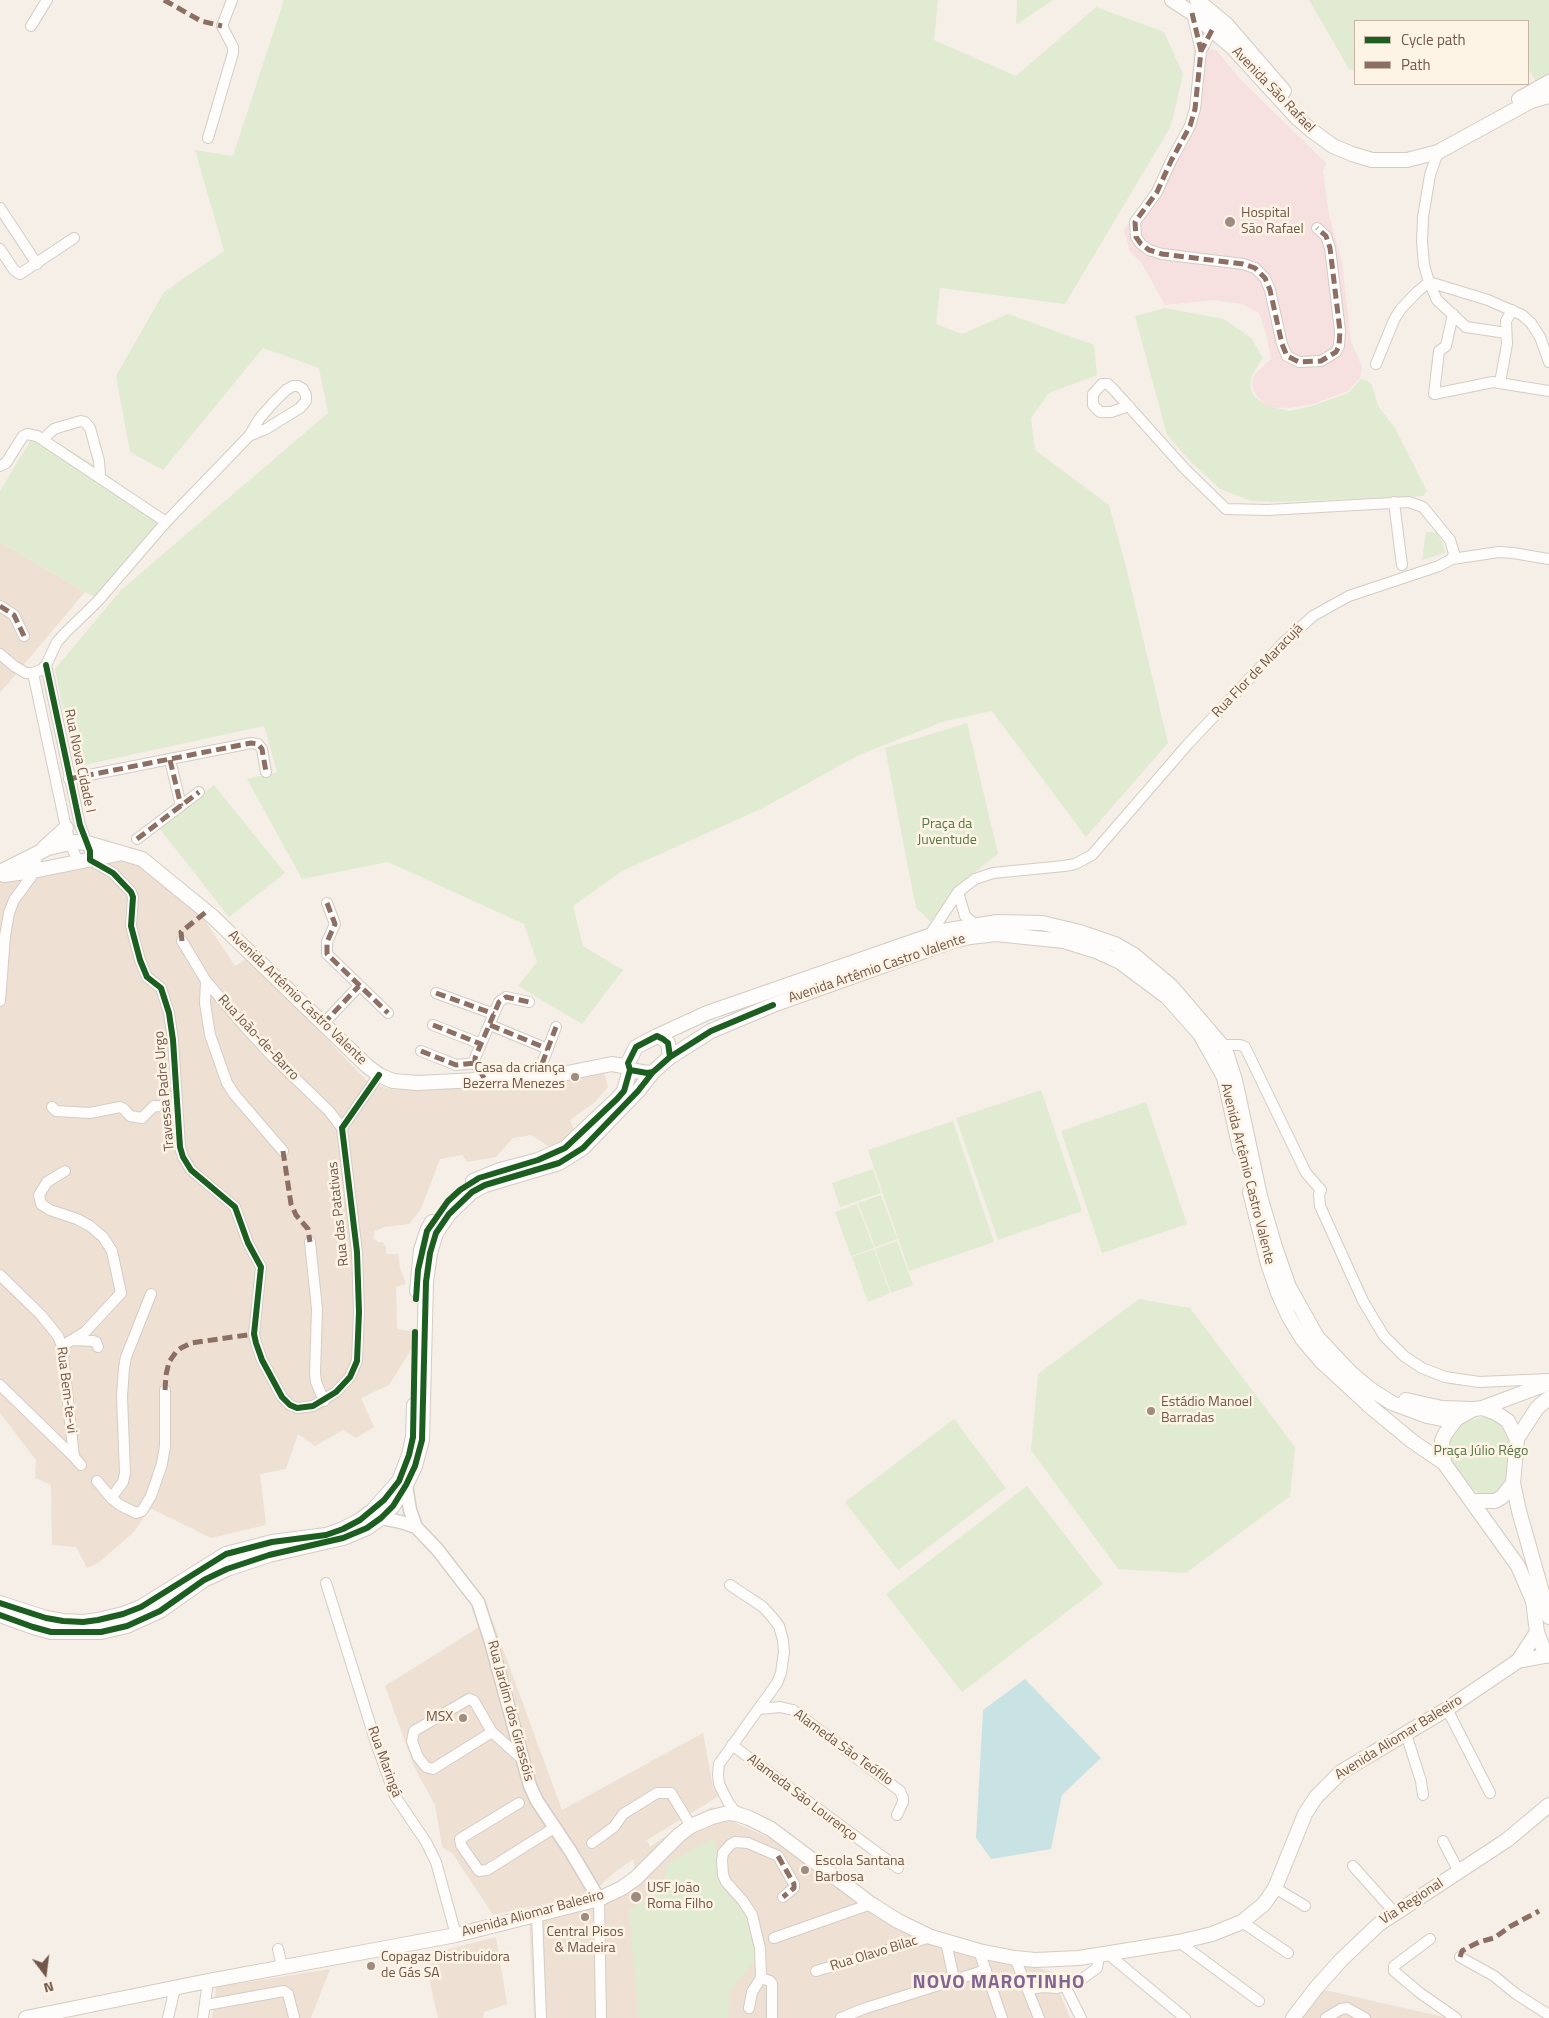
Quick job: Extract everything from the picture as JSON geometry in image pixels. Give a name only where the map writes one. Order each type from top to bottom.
[{"type":"main road","name":"Avenida São Rafael","points":[[1172,0],[1192,13],[1239,54],[1298,119],[1333,146],[1366,158],[1390,161],[1415,158],[1438,152],[1531,101],[1549,96]]},
{"type":"main road","name":"Avenida São Rafael","points":[[1197,0],[1227,25],[1316,124],[1344,142],[1365,149],[1400,153],[1427,148],[1549,82]]},
{"type":"main road","points":[[38,854],[73,827]]},
{"type":"main road","name":"Avenida Artêmio Castro Valente","points":[[0,874],[38,854],[70,843],[87,843],[137,857],[151,865],[213,917],[323,1024],[379,1075],[393,1080],[417,1083],[484,1078],[538,1077],[612,1064],[629,1069]]},
{"type":"main road","name":"Avenida Artêmio Castro Valente","points":[[0,874],[33,871],[121,854]]},
{"type":"main road","points":[[0,1603],[63,1621],[83,1622],[123,1614],[141,1607],[226,1554],[272,1542],[326,1534],[343,1529],[372,1511],[399,1481],[409,1455],[413,1437],[418,1270],[427,1231],[448,1201],[478,1178],[538,1160],[559,1151],[573,1142],[624,1091],[629,1069],[629,1057],[636,1046],[656,1036],[700,1016],[943,931],[997,922],[1042,923],[1080,932],[1115,944],[1134,955],[1171,986],[1223,1047]]},
{"type":"main road","name":"Avenida Artêmio Castro Valente","points":[[670,1057],[710,1031],[773,1005],[901,958],[970,937],[996,934],[1064,941],[1096,951],[1120,962],[1167,997],[1200,1034],[1223,1074],[1270,1270],[1289,1316],[1303,1340],[1321,1361],[1372,1408],[1412,1441],[1444,1463],[1518,1566],[1532,1601],[1537,1632],[1547,1656]]},
{"type":"main road","points":[[0,1615],[51,1632],[101,1632],[127,1626],[160,1611],[204,1580],[227,1569],[269,1554],[343,1538],[367,1528],[381,1518],[393,1506],[406,1485],[415,1466],[423,1431],[423,1346],[426,1282],[430,1253],[436,1233],[449,1214],[472,1192],[485,1185],[543,1169],[575,1154],[591,1140],[638,1091],[653,1072],[670,1057],[668,1044],[663,1038],[656,1036]]},
{"type":"main road","name":"Avenida Artêmio Castro Valente","points":[[584,1069],[636,1046]]},
{"type":"main road","name":"Avenida Artêmio Castro Valente","points":[[1223,1047],[1235,1080],[1260,1196],[1289,1288],[1317,1337],[1340,1363],[1370,1389],[1392,1403],[1442,1419],[1456,1419]]},
{"type":"main road","points":[[629,1069],[646,1073],[653,1072]]},
{"type":"main road","points":[[1444,1463],[1442,1441],[1456,1419],[1549,1381]]},
{"type":"main road","points":[[1370,1389],[1401,1399],[1442,1408],[1478,1409],[1496,1413],[1508,1420],[1517,1439]]},
{"type":"main road","points":[[1549,1398],[1536,1408],[1517,1439],[1513,1482],[1519,1511],[1549,1617]]},
{"type":"main road","points":[[1472,1501],[1480,1503],[1502,1498],[1513,1482]]},
{"type":"main road","points":[[1518,1661],[1528,1649],[1537,1632]]},
{"type":"main road","name":"Avenida Aliomar Baleeiro","points":[[26,2018],[208,1981],[456,1935],[599,1899],[615,1892],[636,1878],[679,1835],[692,1826],[720,1814],[737,1814],[771,1829],[871,1904],[906,1925],[946,1942],[1015,1958],[1054,1960],[1103,1955],[1179,1942],[1222,1931],[1242,1922],[1264,1904],[1275,1888],[1300,1825],[1316,1797],[1331,1781],[1351,1766],[1447,1709],[1518,1661],[1547,1656]]},
{"type":"main road","name":"Via Regional","points":[[1293,2018],[1341,1960],[1379,1924],[1507,1840],[1549,1806]]},
{"type":"street","points":[[31,26],[47,0]]},
{"type":"street","points":[[208,138],[233,53],[233,47],[222,30],[232,0]]},
{"type":"street","points":[[1192,13],[1201,51],[1195,109],[1190,126],[1157,192],[1135,222],[1136,236],[1141,244],[1149,250],[1162,254],[1243,264],[1255,268],[1265,278],[1270,290],[1282,344],[1287,356],[1298,362],[1321,360],[1336,352],[1339,346],[1340,331],[1330,248],[1326,236],[1317,228]]},
{"type":"street","points":[[1201,51],[1212,30]]},
{"type":"street","points":[[1438,152],[1430,176],[1422,217],[1423,257],[1429,282],[1437,300],[1466,327],[1506,333]]},
{"type":"street","points":[[0,208],[37,264]]},
{"type":"street","points":[[0,249],[17,273],[24,273],[74,238]]},
{"type":"street","points":[[1429,282],[1488,300],[1512,310],[1531,323],[1540,337],[1549,362]]},
{"type":"street","points":[[1376,364],[1400,310],[1429,282]]},
{"type":"street","points":[[1500,383],[1506,354],[1506,320],[1512,310]]},
{"type":"street","points":[[1453,314],[1446,346],[1439,351],[1434,394],[1483,383],[1500,383],[1549,391]]},
{"type":"street","points":[[0,654],[26,673],[41,670],[46,665],[57,642],[97,602],[166,522],[249,436],[259,419],[286,390],[293,386],[303,389],[306,395],[304,404],[266,429],[249,436]]},
{"type":"street","points":[[1129,406],[1185,470],[1226,509],[1268,510],[1394,502],[1417,504],[1429,513],[1450,540],[1454,553],[1452,559]]},
{"type":"street","points":[[43,439],[60,427],[81,421],[85,422],[90,428],[99,461],[100,476]]},
{"type":"street","points":[[0,466],[6,462],[22,436],[31,434],[43,439],[100,476],[166,522]]},
{"type":"street","points":[[1394,502],[1402,565]]},
{"type":"street","name":"Rua Flor de Maracujá","points":[[929,936],[958,892],[975,878],[983,875],[1075,864],[1092,855],[1188,744],[1297,629],[1313,616],[1350,596],[1439,566],[1452,559],[1498,552],[1549,559]]},
{"type":"street","points":[[0,606],[14,615],[24,636]]},
{"type":"street","name":"Rua Nova Cidade I","points":[[33,673],[56,772],[73,827],[87,843],[91,854],[84,861],[70,843],[73,827],[68,775],[46,665]]},
{"type":"street","points":[[56,772],[68,775],[170,760],[251,743],[258,744],[262,749],[266,772]]},
{"type":"street","points":[[170,760],[181,806]]},
{"type":"street","points":[[137,839],[199,792]]},
{"type":"street","points":[[0,1000],[5,936],[9,913],[14,900],[28,883],[38,854]]},
{"type":"street","name":"Travessa Padre Urgo","points":[[84,861],[113,873],[131,892],[131,926],[140,960],[147,977],[161,988],[169,1013],[174,1040],[180,1147],[187,1165],[235,1207],[248,1243],[261,1267],[254,1334],[262,1360],[274,1384],[282,1397],[290,1405],[297,1408],[313,1406],[324,1401],[344,1384],[355,1370],[357,1361]]},
{"type":"street","points":[[958,892],[965,916],[976,925]]},
{"type":"street","points":[[326,903],[335,924],[327,942],[327,954],[388,1013]]},
{"type":"street","name":"Rua João-de-Barro","points":[[182,941],[206,981],[274,1058],[330,1111],[342,1128]]},
{"type":"street","points":[[206,981],[204,992],[210,1035],[227,1083],[234,1094],[283,1151]]},
{"type":"street","points":[[323,1024],[359,986]]},
{"type":"street","points":[[436,993],[494,1014]]},
{"type":"street","points":[[484,1078],[475,1063],[475,1058],[499,1002],[506,997],[529,1002]]},
{"type":"street","points":[[490,1024],[548,1050]]},
{"type":"street","points":[[433,1025],[481,1044]]},
{"type":"street","points":[[542,1064],[556,1027]]},
{"type":"street","points":[[1223,1047],[1240,1045],[1245,1048],[1306,1174],[1322,1190],[1319,1194],[1320,1206],[1363,1301],[1384,1336],[1404,1356],[1422,1368],[1445,1377],[1479,1382],[1549,1381]]},
{"type":"street","points":[[421,1051],[456,1065],[475,1063]]},
{"type":"street","points":[[342,1128],[379,1075]]},
{"type":"street","points":[[52,1107],[56,1111],[90,1113],[120,1107],[130,1116],[142,1118],[154,1106],[177,1107]]},
{"type":"street","name":"Rua das Patativas","points":[[342,1128],[357,1252],[359,1312],[357,1361]]},
{"type":"street","points":[[62,1346],[84,1332],[121,1293],[112,1251],[103,1238],[90,1226],[77,1219],[50,1210],[41,1204],[39,1195],[47,1182],[65,1171]]},
{"type":"street","points":[[310,1242],[317,1309],[315,1373],[316,1382],[324,1401]]},
{"type":"street","name":"Rua Bem-te-vi","points":[[0,1275],[41,1315],[58,1336],[62,1346],[74,1457]]},
{"type":"street","points":[[111,1498],[123,1482],[125,1473],[122,1397],[126,1357],[151,1294]]},
{"type":"street","points":[[73,1340],[93,1341],[98,1346]]},
{"type":"street","points":[[0,1385],[81,1465]]},
{"type":"street","points":[[96,1482],[120,1505],[136,1514],[142,1511],[162,1464],[165,1446],[165,1390]]},
{"type":"street","name":"Rua Jardim dos Girassóis","points":[[406,1485],[410,1510],[416,1527],[437,1549],[478,1602],[490,1639],[521,1758],[537,1801],[599,1899]]},
{"type":"street","points":[[381,1518],[416,1527]]},
{"type":"street","name":"Rua Maringá","points":[[326,1583],[376,1743],[396,1796],[426,1842],[436,1862],[456,1935]]},
{"type":"street","points":[[730,1585],[763,1607],[772,1617],[779,1626],[784,1652],[777,1683],[719,1764],[718,1774],[723,1793],[737,1814]]},
{"type":"street","points":[[492,1732],[434,1769],[426,1767],[415,1752],[411,1736],[414,1731],[466,1699],[469,1699],[474,1701],[492,1732],[521,1758]]},
{"type":"street","name":"Alameda São Teófilo","points":[[759,1709],[780,1707],[793,1710],[900,1791],[903,1802],[897,1815]]},
{"type":"street","points":[[1447,1709],[1490,1793]]},
{"type":"street","points":[[1406,1734],[1421,1781],[1422,1795]]},
{"type":"street","name":"Alameda São Lourenço","points":[[732,1745],[898,1868]]},
{"type":"street","points":[[592,1843],[614,1828],[623,1814],[657,1793],[671,1793],[692,1826]]},
{"type":"street","points":[[519,1803],[460,1839],[461,1845],[478,1870],[487,1870],[554,1828]]},
{"type":"street","points":[[1443,1841],[1459,1872]]},
{"type":"street","points":[[749,2008],[752,1992],[761,1978],[760,1948],[752,1915],[743,1901],[726,1882],[723,1874],[723,1853],[735,1842],[748,1843],[778,1856],[794,1884],[794,1888],[782,1897]]},
{"type":"street","points":[[1353,1866],[1395,1913]]},
{"type":"street","points":[[1275,1888],[1305,1906]]},
{"type":"street","points":[[599,1899],[601,2018]]},
{"type":"street","points":[[774,1938],[871,1904]]},
{"type":"street","points":[[537,1915],[541,2018]]},
{"type":"street","points":[[1242,1922],[1288,1953]]},
{"type":"street","name":"Rua Olavo Bilac","points":[[816,1971],[931,1937]]},
{"type":"street","points":[[1430,1939],[1394,1966],[1394,1971],[1456,2018]]},
{"type":"street","points":[[946,1942],[954,1979]]},
{"type":"street","points":[[1179,1942],[1259,2001]]},
{"type":"street","points":[[278,1949],[282,1967]]},
{"type":"street","points":[[979,1951],[1001,2018]]},
{"type":"street","points":[[1028,1989],[1064,1986],[1082,1979],[1097,1968],[1103,1955],[1185,2018]]},
{"type":"street","points":[[1460,1957],[1494,1976],[1516,1994],[1549,2015]]},
{"type":"street","points":[[1015,1958],[1039,2018]]},
{"type":"street","points":[[841,2018],[954,1979],[986,1970]]},
{"type":"street","points":[[761,1978],[772,1982],[772,2018]]},
{"type":"street","points":[[204,2018],[208,1981]]},
{"type":"street","points":[[1064,1986],[1080,2018]]},
{"type":"street","points":[[168,2018],[174,1988]]},
{"type":"street","points":[[206,2005],[284,1991],[288,1994],[294,2017]]},
{"type":"street","points":[[1326,2018],[1340,2009],[1347,2008],[1365,2018]]},
{"type":"shaded area","name":"Hospital São Rafael","points":[[1207,48],[1217,51],[1243,82],[1326,163],[1323,171],[1329,215],[1342,262],[1351,341],[1362,367],[1360,378],[1348,391],[1313,404],[1290,408],[1268,407],[1255,394],[1252,384],[1254,375],[1271,359],[1267,337],[1259,313],[1242,304],[1214,300],[1165,305],[1141,262],[1130,252],[1124,230],[1156,184],[1189,113],[1194,50]]},
{"type":"shaded area","points":[[0,542],[85,592],[0,693]]},
{"type":"shaded area","points":[[128,858],[154,872],[198,910],[235,966],[249,957],[367,1081],[394,1090],[603,1069],[608,1087],[595,1102],[570,1120],[575,1132],[563,1143],[551,1148],[531,1135],[513,1138],[496,1157],[467,1162],[462,1155],[440,1159],[421,1209],[409,1224],[385,1227],[375,1231],[373,1238],[378,1242],[383,1242],[386,1247],[386,1254],[398,1254],[406,1284],[396,1287],[397,1329],[413,1331],[412,1348],[389,1385],[361,1398],[374,1427],[356,1438],[343,1430],[315,1446],[298,1434],[286,1469],[260,1474],[266,1525],[211,1538],[150,1508],[134,1532],[98,1563],[87,1568],[76,1547],[52,1545],[51,1485],[35,1478],[36,1460],[0,1413],[0,877]]},
{"type":"shaded area","points":[[492,1619],[562,1810],[703,1733],[713,1787],[719,1796],[647,1840],[650,1847],[670,1833],[673,1836],[691,1817],[712,1807],[736,1823],[799,1851],[907,1929],[1052,1972],[1070,2018],[534,2018],[529,1918],[634,1878],[634,1859],[616,1871],[591,1894],[493,1915],[453,1854],[442,1847],[435,1805],[414,1767],[385,1686]]},
{"type":"shaded area","points":[[496,1937],[507,2004],[484,2012],[483,2018],[438,2018],[424,1955]]},
{"type":"shaded area","points":[[330,1969],[311,2018],[212,2018],[216,1987]]},
{"type":"shaded area","points":[[1316,1988],[1448,2018],[1293,2018]]},
{"type":"green space","points":[[284,0],[938,0],[934,40],[1016,76],[1096,7],[1164,32],[1183,74],[1171,126],[1065,304],[940,288],[936,324],[962,334],[1008,314],[1094,345],[1097,375],[1049,393],[1031,418],[1035,450],[1109,505],[1125,563],[1168,743],[1086,837],[992,711],[945,721],[859,755],[763,808],[622,871],[573,906],[583,946],[623,970],[582,1024],[518,986],[537,962],[524,924],[388,862],[302,879],[247,779],[277,772],[264,726],[75,767],[55,669],[121,590],[328,413],[319,368],[263,348],[163,470],[130,452],[116,376],[164,292],[224,251],[195,150],[233,156]]},
{"type":"green space","points":[[1017,0],[1053,0],[1016,25]]},
{"type":"green space","points":[[1309,0],[1549,0],[1549,74],[1536,81],[1529,70],[1529,20],[1354,20],[1354,71],[1349,69]]},
{"type":"green space","points":[[1165,308],[1224,319],[1251,338],[1263,358],[1252,375],[1250,386],[1253,395],[1267,406],[1290,411],[1312,406],[1348,393],[1361,379],[1368,381],[1372,385],[1378,406],[1395,428],[1427,491],[1423,496],[1276,502],[1252,501],[1220,489],[1191,462],[1167,435],[1135,316]]},
{"type":"green space","points":[[37,430],[99,468],[161,518],[97,598],[0,542],[0,491]]},
{"type":"green space","points":[[1426,532],[1437,533],[1443,543],[1445,553],[1422,560]]},
{"type":"green space","name":"Praça da Juventude","points":[[967,723],[998,854],[958,885],[931,922],[916,908],[885,748]]},
{"type":"green space","points":[[214,785],[285,873],[229,917],[159,828]]},
{"type":"green space","points":[[1041,1090],[1082,1211],[998,1240],[956,1118]]},
{"type":"green space","points":[[1146,1102],[1187,1224],[1102,1253],[1061,1131]]},
{"type":"green space","points":[[953,1121],[994,1242],[909,1271],[868,1150]]},
{"type":"green space","points":[[873,1169],[881,1193],[840,1207],[832,1183]]},
{"type":"green space","points":[[881,1195],[897,1239],[875,1247],[858,1203]]},
{"type":"green space","points":[[857,1204],[874,1248],[851,1256],[835,1212]]},
{"type":"green space","points":[[897,1241],[913,1285],[891,1293],[875,1249]]},
{"type":"green space","points":[[874,1249],[890,1293],[868,1302],[852,1257]]},
{"type":"green space","name":"Estádio Manoel Barradas","points":[[1139,1299],[1190,1308],[1295,1447],[1290,1496],[1186,1573],[1118,1569],[1031,1450],[1038,1374]]},
{"type":"green space","name":"Praça Júlio Régo","points":[[1483,1417],[1501,1421],[1509,1437],[1513,1454],[1509,1473],[1503,1486],[1496,1493],[1489,1495],[1480,1494],[1463,1481],[1448,1455],[1448,1442],[1451,1433],[1461,1423]]},
{"type":"green space","points":[[954,1419],[1006,1488],[898,1570],[845,1502]]},
{"type":"green space","points":[[1027,1486],[1103,1584],[962,1692],[886,1594]]},
{"type":"green space","points":[[713,1838],[727,1894],[757,1927],[762,1951],[730,1991],[728,2018],[639,2018],[629,1910],[663,1888],[667,1864]]},
{"type":"water","points":[[1025,1679],[1101,1758],[1062,1795],[1051,1849],[991,1859],[976,1838],[983,1710]]},
{"type":"marked path","points":[[164,0],[201,21],[222,26]]},
{"type":"marked path","points":[[1192,13],[1201,51]]},
{"type":"marked path","points":[[1212,30],[1201,51],[1195,109],[1190,126],[1157,192],[1135,222],[1136,237],[1149,250],[1162,254],[1243,264],[1255,268],[1265,278],[1270,290],[1282,344],[1287,356],[1299,362],[1321,361],[1336,352],[1339,346],[1340,331],[1330,248],[1326,236],[1317,228]]},
{"type":"marked path","points":[[0,606],[14,615],[24,636]]},
{"type":"marked path","points":[[69,779],[251,743],[258,744],[262,749],[266,772]]},
{"type":"marked path","points":[[170,760],[181,806]]},
{"type":"marked path","points":[[137,839],[199,792]]},
{"type":"marked path","points":[[327,903],[335,924],[327,942],[327,954],[388,1013]]},
{"type":"marked path","points":[[182,941],[181,932],[206,912]]},
{"type":"marked path","points":[[323,1024],[359,986]]},
{"type":"marked path","points":[[436,993],[494,1014]]},
{"type":"marked path","points":[[484,1078],[475,1063],[475,1058],[499,1002],[506,997],[529,1002]]},
{"type":"marked path","points":[[433,1025],[481,1044]]},
{"type":"marked path","points":[[490,1025],[548,1049]]},
{"type":"marked path","points":[[542,1064],[556,1027]]},
{"type":"marked path","points":[[421,1051],[456,1065],[475,1063]]},
{"type":"marked path","points":[[283,1151],[291,1204],[296,1215],[308,1229],[310,1242]]},
{"type":"marked path","points":[[165,1390],[169,1362],[181,1348],[191,1343],[254,1334]]},
{"type":"marked path","points":[[778,1856],[794,1884],[794,1888],[783,1897]]},
{"type":"marked path","points":[[1460,1957],[1462,1951],[1479,1942],[1494,1938],[1511,1926],[1539,1911]]},
{"type":"cycle path","points":[[46,665],[80,825],[90,851],[90,860],[113,873],[131,892],[133,897],[131,926],[140,960],[147,977],[161,988],[169,1013],[173,1040],[180,1147],[183,1157],[191,1170],[235,1207],[248,1243],[261,1267],[254,1334],[256,1343],[262,1360],[282,1397],[290,1405],[297,1408],[313,1406],[336,1392],[350,1377],[357,1361],[359,1312],[357,1252],[342,1128],[379,1075]]},
{"type":"cycle path","points":[[670,1057],[711,1031],[773,1005]]},
{"type":"cycle path","points":[[0,1615],[51,1632],[101,1632],[127,1626],[160,1611],[204,1580],[227,1569],[269,1555],[343,1538],[367,1528],[381,1518],[393,1506],[406,1485],[415,1466],[422,1440],[426,1282],[430,1253],[436,1233],[449,1214],[472,1192],[485,1185],[559,1163],[583,1148],[638,1091],[653,1072],[670,1057],[668,1043],[657,1036],[636,1047],[628,1063],[630,1070],[647,1073],[653,1072]]},
{"type":"cycle path","points":[[416,1299],[418,1270],[427,1231],[448,1201],[460,1190],[479,1178],[538,1160],[565,1148],[624,1091],[630,1070]]},
{"type":"cycle path","points":[[0,1603],[46,1618],[63,1621],[83,1622],[98,1620],[141,1607],[226,1554],[272,1542],[326,1535],[360,1520],[384,1500],[399,1481],[409,1455],[413,1437],[415,1332]]},
{"type":"place","name":"Hospital São Rafael","points":[[1230,222]]},
{"type":"place","name":"Casa da criança Bezerra Menezes","points":[[575,1077]]},
{"type":"place","name":"Estádio Manoel Barradas","points":[[1151,1411]]},
{"type":"place","name":"MSX","points":[[463,1718]]},
{"type":"place","name":"Escola Santana Barbosa","points":[[805,1870]]},
{"type":"place","name":"USF João Roma Filho","points":[[636,1897]]},
{"type":"place","name":"Central Pisos & Madeira","points":[[585,1917]]},
{"type":"place","name":"Copagaz Distribuidora de Gás SA","points":[[371,1966]]},
{"type":"district","name":"NOVO MAROTINHO","points":[[999,1983]]}]
